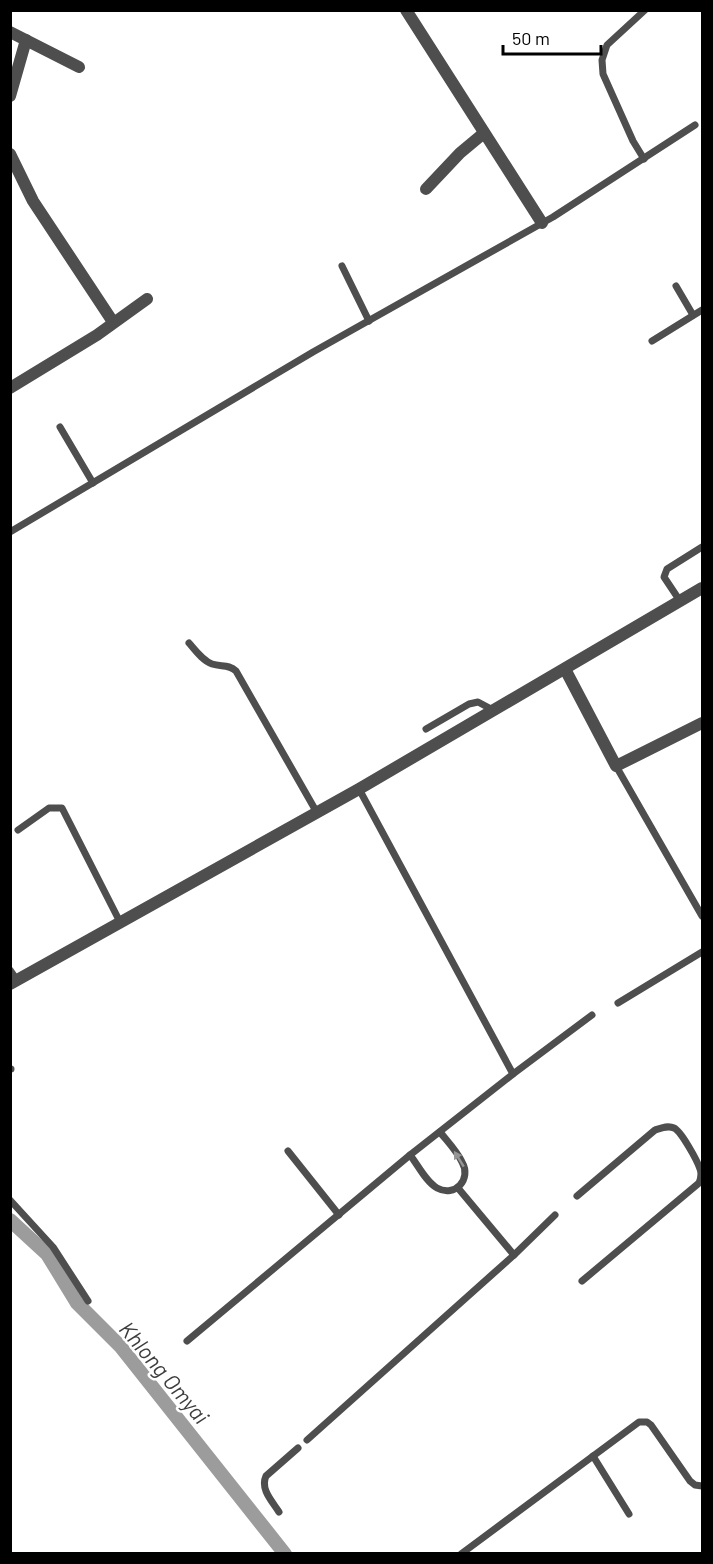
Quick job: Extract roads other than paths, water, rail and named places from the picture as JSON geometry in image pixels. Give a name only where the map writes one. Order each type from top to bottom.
[{"type":"street","points":[[406,10],[542,223]]},
{"type":"street","points":[[10,32],[79,67]]},
{"type":"street","points":[[10,96],[26,40]]},
{"type":"street","points":[[426,189],[460,153],[484,133]]},
{"type":"street","points":[[10,154],[14,170],[33,201],[113,322]]},
{"type":"street","points":[[10,388],[97,335],[147,299]]},
{"type":"street","points":[[13,978],[120,922],[359,789],[702,588]]},
{"type":"street","points":[[565,669],[616,766],[702,723]]},
{"type":"lane","points":[[644,159],[633,141],[603,74],[602,60],[607,45],[645,10]]},
{"type":"lane","points":[[10,532],[313,352],[542,223],[695,125]]},
{"type":"lane","points":[[342,266],[369,321]]},
{"type":"lane","points":[[676,286],[693,315]]},
{"type":"lane","points":[[652,340],[702,310]]},
{"type":"lane","points":[[60,426],[93,483]]},
{"type":"lane","points":[[680,601],[664,577],[667,569],[702,547]]},
{"type":"lane","points":[[189,643],[206,661],[232,667],[236,671],[316,811]]},
{"type":"lane","points":[[426,729],[469,704],[478,702],[493,710]]},
{"type":"lane","points":[[616,766],[702,916]]},
{"type":"lane","points":[[359,789],[513,1074]]},
{"type":"lane","points":[[18,830],[49,808],[62,807],[120,922]]},
{"type":"lane","points":[[618,1003],[702,952]]},
{"type":"lane","points":[[187,1341],[410,1155],[592,1015]]},
{"type":"lane","points":[[577,1196],[655,1130],[663,1126],[674,1128],[681,1135],[701,1170],[699,1182],[582,1281]]},
{"type":"lane","points":[[410,1155],[432,1184],[439,1189],[458,1188],[464,1180],[465,1170],[462,1161],[440,1132]]},
{"type":"lane","points":[[288,1151],[339,1215]]},
{"type":"lane","points":[[458,1188],[514,1255]]},
{"type":"lane","points":[[10,1200],[52,1247],[87,1301]]},
{"type":"lane","points":[[307,1440],[514,1255],[555,1215]]},
{"type":"lane","points":[[461,1554],[639,1422],[647,1422],[690,1481],[702,1486]]},
{"type":"lane","points":[[279,1512],[263,1482],[266,1476],[298,1448]]},
{"type":"lane","points":[[592,1456],[629,1514]]},
{"type":"waterway","name":"Khlong Omyai","points":[[10,1220],[47,1254],[77,1303],[120,1346],[285,1554]]}]
